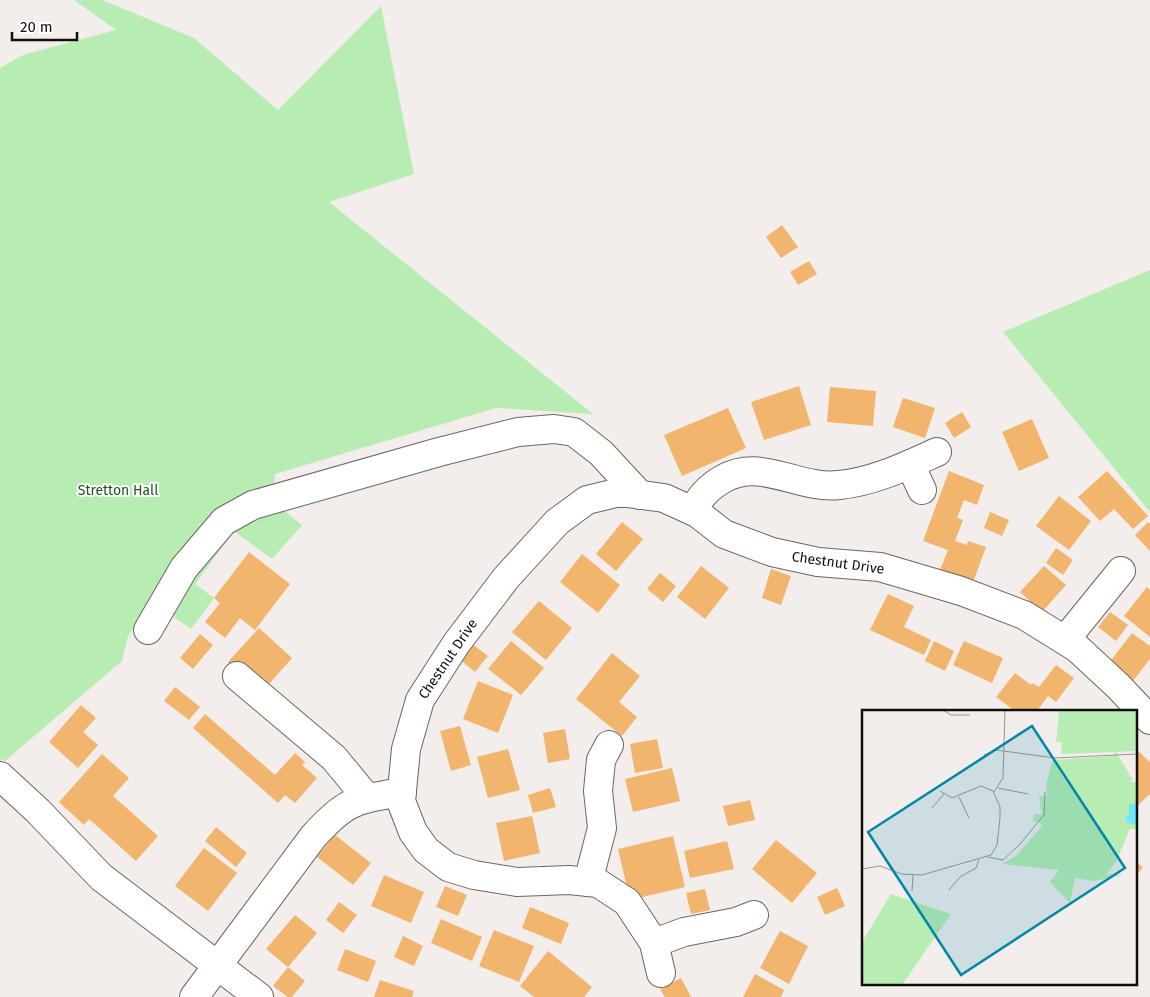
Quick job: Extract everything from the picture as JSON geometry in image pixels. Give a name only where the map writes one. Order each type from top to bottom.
[{"type":"street","points":[[148,630],[184,568],[224,521],[253,505],[439,452],[518,432],[554,429],[574,432],[595,447],[640,495]]},
{"type":"street","points":[[692,511],[698,500],[712,485],[732,474],[752,470],[810,484],[838,486],[885,474],[937,452]]},
{"type":"street","points":[[910,464],[922,490]]},
{"type":"street","name":"Chestnut Drive","points":[[654,943],[627,902],[598,883],[569,880],[517,882],[474,876],[448,867],[426,850],[413,832],[401,801],[406,749],[420,700],[456,644],[506,578],[557,522],[587,500],[620,492],[664,498],[692,511],[724,534],[772,552],[818,562],[880,567],[961,591],[1024,615],[1078,648],[1150,720]]},
{"type":"street","points":[[1065,640],[1124,567]]},
{"type":"street","points":[[237,676],[334,758],[367,798]]},
{"type":"street","points":[[588,882],[602,828],[598,791],[601,760],[609,745]]},
{"type":"street","points":[[0,776],[38,811],[101,877],[259,997]]},
{"type":"street","points":[[194,997],[330,818],[347,804],[367,798],[402,792]]},
{"type":"street","points":[[661,973],[654,943],[684,932],[736,922],[754,915]]},
{"type":"green space","name":"Stretton Hall","points":[[74,0],[102,0],[194,38],[278,110],[381,6],[414,174],[329,202],[593,414],[496,408],[275,474],[272,501],[302,525],[272,559],[234,531],[195,584],[214,598],[191,629],[152,602],[128,636],[122,661],[5,761],[3,759],[0,762],[0,68],[23,55],[116,30]]},
{"type":"green space","points":[[1150,270],[1150,512],[1003,332]]},
{"type":"building","points":[[782,225],[798,247],[781,258],[766,237]]},
{"type":"building","points":[[809,261],[817,274],[798,285],[790,272]]},
{"type":"building","points":[[799,386],[811,425],[764,440],[751,402]]},
{"type":"building","points":[[830,387],[876,391],[873,426],[827,422]]},
{"type":"building","points":[[903,398],[935,408],[925,438],[893,427]]},
{"type":"building","points":[[728,408],[746,448],[682,476],[664,435]]},
{"type":"building","points":[[962,412],[971,427],[954,438],[945,423]]},
{"type":"building","points":[[1032,419],[1049,458],[1019,471],[1002,432]]},
{"type":"building","points":[[949,471],[984,485],[977,505],[964,500],[957,518],[963,520],[955,541],[967,545],[968,541],[986,547],[973,582],[940,570],[948,550],[923,541]]},
{"type":"building","points":[[1107,471],[1148,516],[1133,529],[1114,509],[1100,521],[1078,497]]},
{"type":"building","points":[[1059,496],[1091,521],[1069,550],[1036,526]]},
{"type":"building","points":[[990,512],[1009,520],[1002,536],[984,528]]},
{"type":"building","points":[[622,522],[643,539],[616,571],[596,554]]},
{"type":"building","points":[[1148,522],[1150,524],[1150,551],[1135,535]]},
{"type":"building","points":[[1056,548],[1073,560],[1063,575],[1046,563]]},
{"type":"building","points":[[249,552],[290,584],[255,630],[240,618],[225,638],[205,622],[220,603],[214,598]]},
{"type":"building","points":[[582,554],[620,585],[598,613],[560,582]]},
{"type":"building","points":[[701,566],[729,588],[705,619],[677,597]]},
{"type":"building","points":[[1044,566],[1066,585],[1042,612],[1020,592]]},
{"type":"building","points":[[771,569],[791,576],[781,605],[762,598]]},
{"type":"building","points":[[660,573],[676,586],[663,602],[647,589]]},
{"type":"building","points":[[1147,587],[1150,590],[1150,637],[1124,616]]},
{"type":"building","points":[[888,594],[914,606],[904,627],[931,640],[924,655],[870,630]]},
{"type":"building","points":[[539,601],[572,628],[546,660],[512,632]]},
{"type":"building","points":[[1110,612],[1128,625],[1116,641],[1098,627]]},
{"type":"building","points":[[259,628],[292,658],[262,692],[228,662]]},
{"type":"building","points":[[1132,633],[1150,646],[1150,659],[1133,681],[1109,663]]},
{"type":"building","points":[[200,634],[213,645],[193,669],[180,658]]},
{"type":"building","points":[[511,641],[544,668],[521,695],[488,669]]},
{"type":"building","points":[[934,641],[954,651],[945,671],[925,661]]},
{"type":"building","points":[[964,641],[1003,658],[992,683],[953,665]]},
{"type":"building","points":[[471,643],[488,656],[475,672],[458,658]]},
{"type":"building","points":[[612,653],[640,676],[619,702],[637,717],[622,736],[576,699]]},
{"type":"building","points":[[1056,665],[1074,678],[1056,702],[1048,696],[1038,710],[1014,710],[996,697],[1015,673],[1031,685],[1032,683],[1039,687]]},
{"type":"building","points":[[478,681],[513,695],[498,733],[463,719]]},
{"type":"building","points":[[175,687],[200,707],[189,720],[164,701]]},
{"type":"building","points":[[81,705],[96,718],[83,732],[98,745],[78,768],[49,742]]},
{"type":"building","points":[[205,714],[275,775],[295,753],[305,762],[302,765],[317,778],[295,803],[285,795],[278,803],[193,728]]},
{"type":"building","points":[[460,726],[471,765],[451,771],[440,731]]},
{"type":"building","points":[[565,729],[570,759],[548,763],[543,733]]},
{"type":"building","points":[[657,739],[663,768],[635,773],[630,744]]},
{"type":"building","points":[[508,749],[520,790],[488,798],[477,757]]},
{"type":"building","points":[[1138,751],[1150,762],[1150,794],[1138,805]]},
{"type":"building","points":[[102,754],[129,778],[113,796],[158,836],[136,861],[89,819],[84,825],[59,802]]},
{"type":"building","points":[[672,768],[680,801],[633,812],[625,779]]},
{"type":"building","points":[[550,788],[556,807],[533,813],[528,795]]},
{"type":"building","points":[[750,800],[755,820],[728,826],[723,806]]},
{"type":"building","points":[[532,816],[540,853],[504,861],[496,823]]},
{"type":"building","points":[[216,827],[247,853],[236,867],[205,841]]},
{"type":"building","points":[[335,835],[371,863],[353,885],[317,857]]},
{"type":"building","points":[[673,836],[685,887],[630,900],[618,849]]},
{"type":"building","points":[[776,840],[817,873],[792,903],[752,869]]},
{"type":"building","points":[[727,841],[734,869],[690,878],[684,851]]},
{"type":"building","points":[[204,848],[237,873],[208,911],[175,886]]},
{"type":"building","points":[[1138,863],[1143,867],[1138,873]]},
{"type":"building","points":[[384,875],[424,892],[411,923],[371,906]]},
{"type":"building","points":[[445,886],[467,895],[458,916],[436,907]]},
{"type":"building","points":[[837,888],[845,906],[825,915],[817,897]]},
{"type":"building","points":[[705,889],[710,910],[691,914],[686,893]]},
{"type":"building","points":[[339,902],[357,915],[343,933],[326,920]]},
{"type":"building","points":[[530,907],[569,923],[561,944],[522,928]]},
{"type":"building","points":[[295,915],[317,933],[288,967],[266,949]]},
{"type":"building","points":[[441,919],[482,937],[472,961],[431,943]]},
{"type":"building","points":[[494,930],[534,946],[519,982],[479,966]]},
{"type":"building","points":[[780,931],[808,946],[789,984],[760,968]]},
{"type":"building","points":[[403,936],[423,946],[414,966],[394,957]]},
{"type":"building","points":[[345,949],[376,961],[368,982],[337,970]]},
{"type":"building","points":[[548,951],[592,987],[584,997],[534,997],[520,986]]},
{"type":"building","points":[[288,967],[305,981],[292,997],[288,997],[273,986]]},
{"type":"building","points":[[755,974],[784,990],[781,997],[743,997]]},
{"type":"building","points":[[681,978],[691,997],[665,997],[660,989]]},
{"type":"building","points":[[380,980],[414,991],[412,997],[374,997]]}]
